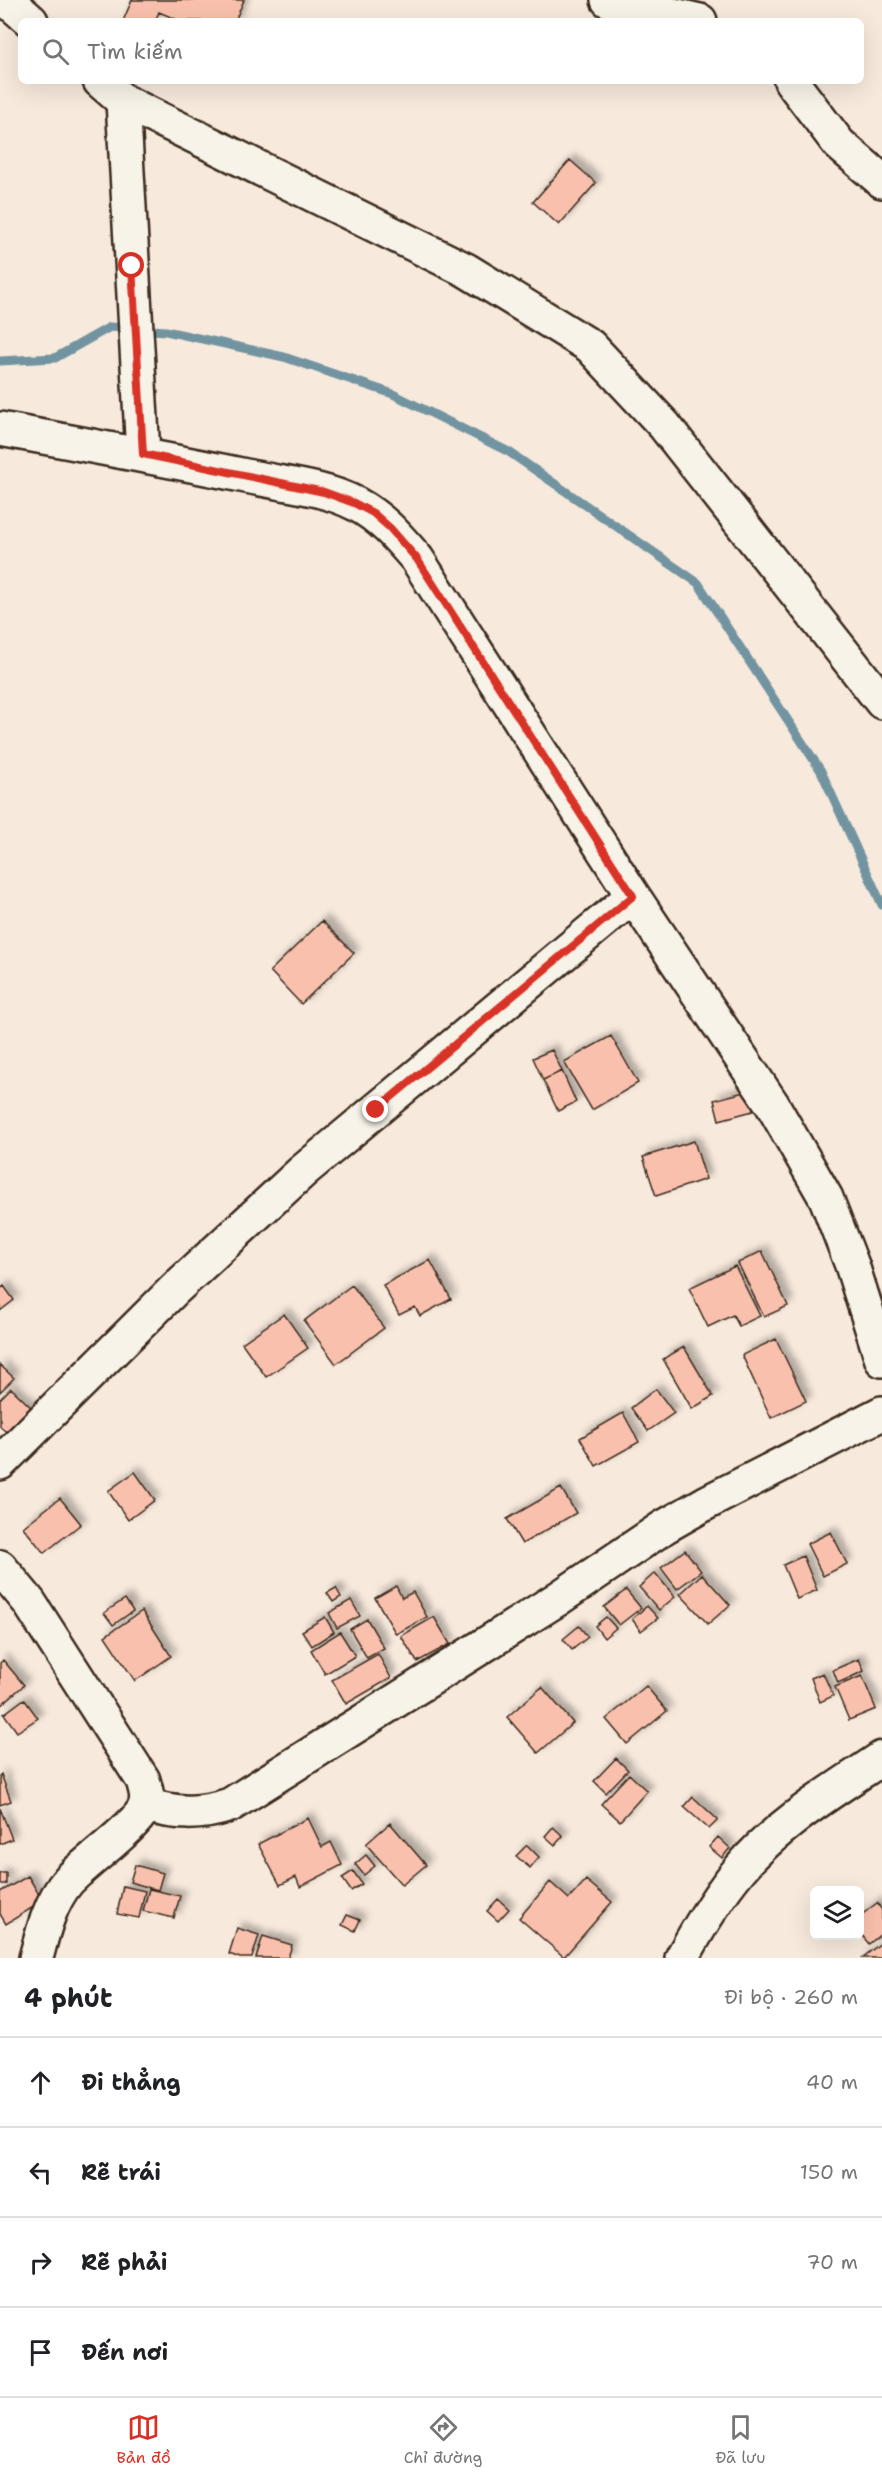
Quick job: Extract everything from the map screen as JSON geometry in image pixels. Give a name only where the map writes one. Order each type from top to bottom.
[{"type":"street","points":[[7,0],[28,18]]},
{"type":"street","points":[[608,0],[687,18]]},
{"type":"street","points":[[793,84],[839,144],[882,181]]},
{"type":"street","points":[[112,91],[143,454]]},
{"type":"street","points":[[112,91],[466,270],[590,346],[664,425],[882,702]]},
{"type":"street","points":[[0,429],[143,454],[324,492],[373,513],[390,528],[417,559],[633,896],[772,1104],[826,1198],[852,1265],[882,1360]]},
{"type":"street","points":[[0,1463],[176,1289],[303,1171],[633,896]]},
{"type":"street","points":[[146,1805],[169,1812],[188,1813],[209,1812],[230,1805],[556,1600],[664,1527],[706,1503],[882,1413]]},
{"type":"street","points":[[0,1567],[29,1602],[143,1780],[147,1793],[146,1805],[136,1820],[67,1882],[55,1901],[44,1927],[36,1958]]},
{"type":"street","points":[[682,1958],[705,1917],[741,1868],[779,1830],[882,1758]]},
{"type":"building","points":[[132,0],[244,0],[236,18],[173,18],[159,12],[156,18],[124,18]]},
{"type":"building","points":[[570,160],[596,183],[559,225],[533,202]]},
{"type":"building","points":[[322,921],[354,953],[301,1004],[270,971]]},
{"type":"building","points":[[611,1036],[638,1083],[592,1110],[564,1062]]},
{"type":"building","points":[[552,1050],[562,1071],[543,1080],[533,1058]]},
{"type":"building","points":[[562,1071],[576,1102],[558,1111],[543,1080]]},
{"type":"building","points":[[748,1091],[753,1111],[719,1120],[714,1100]]},
{"type":"building","points":[[694,1141],[706,1179],[656,1196],[643,1157]]},
{"type":"building","points":[[762,1251],[788,1306],[764,1317],[738,1263]]},
{"type":"building","points":[[430,1260],[451,1299],[420,1316],[415,1307],[399,1315],[383,1285]]},
{"type":"building","points":[[735,1266],[760,1316],[739,1326],[733,1315],[708,1327],[689,1288]]},
{"type":"building","points":[[352,1285],[384,1328],[336,1364],[304,1321]]},
{"type":"building","points":[[4,1286],[14,1300],[0,1311],[0,1289]]},
{"type":"building","points":[[284,1314],[308,1348],[266,1377],[242,1343]]},
{"type":"building","points":[[776,1339],[806,1401],[771,1418],[742,1355]]},
{"type":"building","points":[[684,1347],[713,1396],[692,1409],[663,1359]]},
{"type":"building","points":[[0,1365],[14,1378],[0,1392]]},
{"type":"building","points":[[11,1388],[38,1414],[13,1439],[0,1426],[0,1399]]},
{"type":"building","points":[[656,1389],[674,1413],[648,1431],[631,1408]]},
{"type":"building","points":[[623,1413],[639,1442],[596,1466],[580,1438]]},
{"type":"building","points":[[135,1472],[155,1500],[128,1520],[108,1491]]},
{"type":"building","points":[[561,1488],[576,1513],[522,1544],[507,1519]]},
{"type":"building","points":[[60,1498],[81,1524],[44,1553],[23,1527]]},
{"type":"building","points":[[831,1532],[847,1564],[823,1576],[807,1544]]},
{"type":"building","points":[[685,1550],[701,1571],[677,1589],[661,1568]]},
{"type":"building","points":[[803,1556],[817,1590],[797,1599],[783,1565]]},
{"type":"building","points":[[655,1573],[675,1597],[659,1610],[639,1587]]},
{"type":"building","points":[[702,1574],[730,1605],[708,1624],[680,1594]]},
{"type":"building","points":[[396,1586],[402,1598],[413,1592],[427,1617],[396,1634],[375,1598]]},
{"type":"building","points":[[336,1588],[341,1597],[333,1602],[327,1593]]},
{"type":"building","points":[[626,1590],[641,1608],[619,1625],[604,1607]]},
{"type":"building","points":[[125,1599],[133,1611],[113,1625],[104,1613]]},
{"type":"building","points":[[351,1600],[360,1616],[337,1628],[329,1613]]},
{"type":"building","points":[[647,1606],[658,1618],[641,1631],[632,1619]]},
{"type":"building","points":[[142,1611],[171,1656],[135,1681],[105,1636]]},
{"type":"building","points":[[325,1617],[334,1632],[312,1646],[302,1631]]},
{"type":"building","points":[[434,1617],[450,1644],[417,1662],[401,1636]]},
{"type":"building","points":[[606,1617],[616,1628],[604,1638],[595,1626]]},
{"type":"building","points":[[367,1619],[384,1648],[367,1658],[350,1629]]},
{"type":"building","points":[[579,1626],[588,1637],[572,1650],[563,1639]]},
{"type":"building","points":[[340,1632],[355,1656],[325,1674],[311,1650]]},
{"type":"building","points":[[378,1654],[391,1678],[346,1704],[332,1680]]},
{"type":"building","points":[[859,1659],[864,1671],[838,1683],[833,1670]]},
{"type":"building","points":[[3,1660],[24,1685],[0,1706],[0,1663]]},
{"type":"building","points":[[823,1673],[833,1696],[820,1702],[811,1678]]},
{"type":"building","points":[[862,1676],[876,1709],[849,1720],[835,1687]]},
{"type":"building","points":[[646,1686],[667,1711],[627,1744],[606,1719]]},
{"type":"building","points":[[542,1687],[573,1723],[538,1753],[507,1717]]},
{"type":"building","points":[[24,1699],[38,1718],[17,1732],[4,1714]]},
{"type":"building","points":[[616,1758],[628,1770],[606,1793],[594,1781]]},
{"type":"building","points":[[629,1774],[647,1791],[620,1821],[601,1804]]},
{"type":"building","points":[[0,1775],[11,1801],[0,1805]]},
{"type":"building","points":[[693,1797],[718,1820],[709,1829],[684,1807]]},
{"type":"building","points":[[0,1808],[12,1839],[0,1844]]},
{"type":"building","points":[[308,1818],[322,1847],[331,1842],[342,1865],[300,1887],[296,1877],[280,1885],[258,1844]]},
{"type":"building","points":[[390,1823],[426,1865],[402,1885],[366,1844]]},
{"type":"building","points":[[553,1827],[563,1836],[555,1845],[545,1836]]},
{"type":"building","points":[[718,1837],[730,1848],[722,1858],[709,1847]]},
{"type":"building","points":[[527,1845],[539,1857],[530,1868],[516,1856]]},
{"type":"building","points":[[366,1855],[375,1866],[364,1875],[355,1864]]},
{"type":"building","points":[[135,1865],[163,1873],[158,1890],[130,1882]]},
{"type":"building","points":[[353,1871],[362,1884],[351,1891],[342,1878]]},
{"type":"building","points":[[0,1873],[6,1873],[6,1884],[0,1884]]},
{"type":"building","points":[[28,1876],[43,1901],[6,1924],[0,1914],[0,1892]]},
{"type":"building","points":[[586,1880],[612,1902],[564,1957],[519,1918],[550,1882],[569,1899]]},
{"type":"building","points":[[123,1886],[145,1891],[139,1918],[117,1914]]},
{"type":"building","points":[[149,1889],[180,1896],[174,1918],[143,1911]]},
{"type":"building","points":[[498,1899],[509,1909],[498,1921],[487,1911]]},
{"type":"building","points":[[877,1903],[882,1910],[882,1933],[869,1944],[864,1938],[864,1913]]},
{"type":"building","points":[[347,1915],[360,1920],[355,1931],[342,1925]]},
{"type":"building","points":[[237,1928],[259,1935],[252,1958],[240,1958],[229,1954]]},
{"type":"building","points":[[263,1936],[292,1945],[288,1958],[256,1958]]},
{"type":"building","points":[[881,1943],[882,1958],[862,1958]]},
{"type":"waterway","points":[[0,361],[55,358],[110,327],[166,331],[284,357],[393,394],[509,452],[698,583],[821,771],[882,905]]},
{"type":"route","points":[[132,266],[143,454],[324,492],[373,513],[390,528],[417,559],[633,896],[376,1110]]}]
